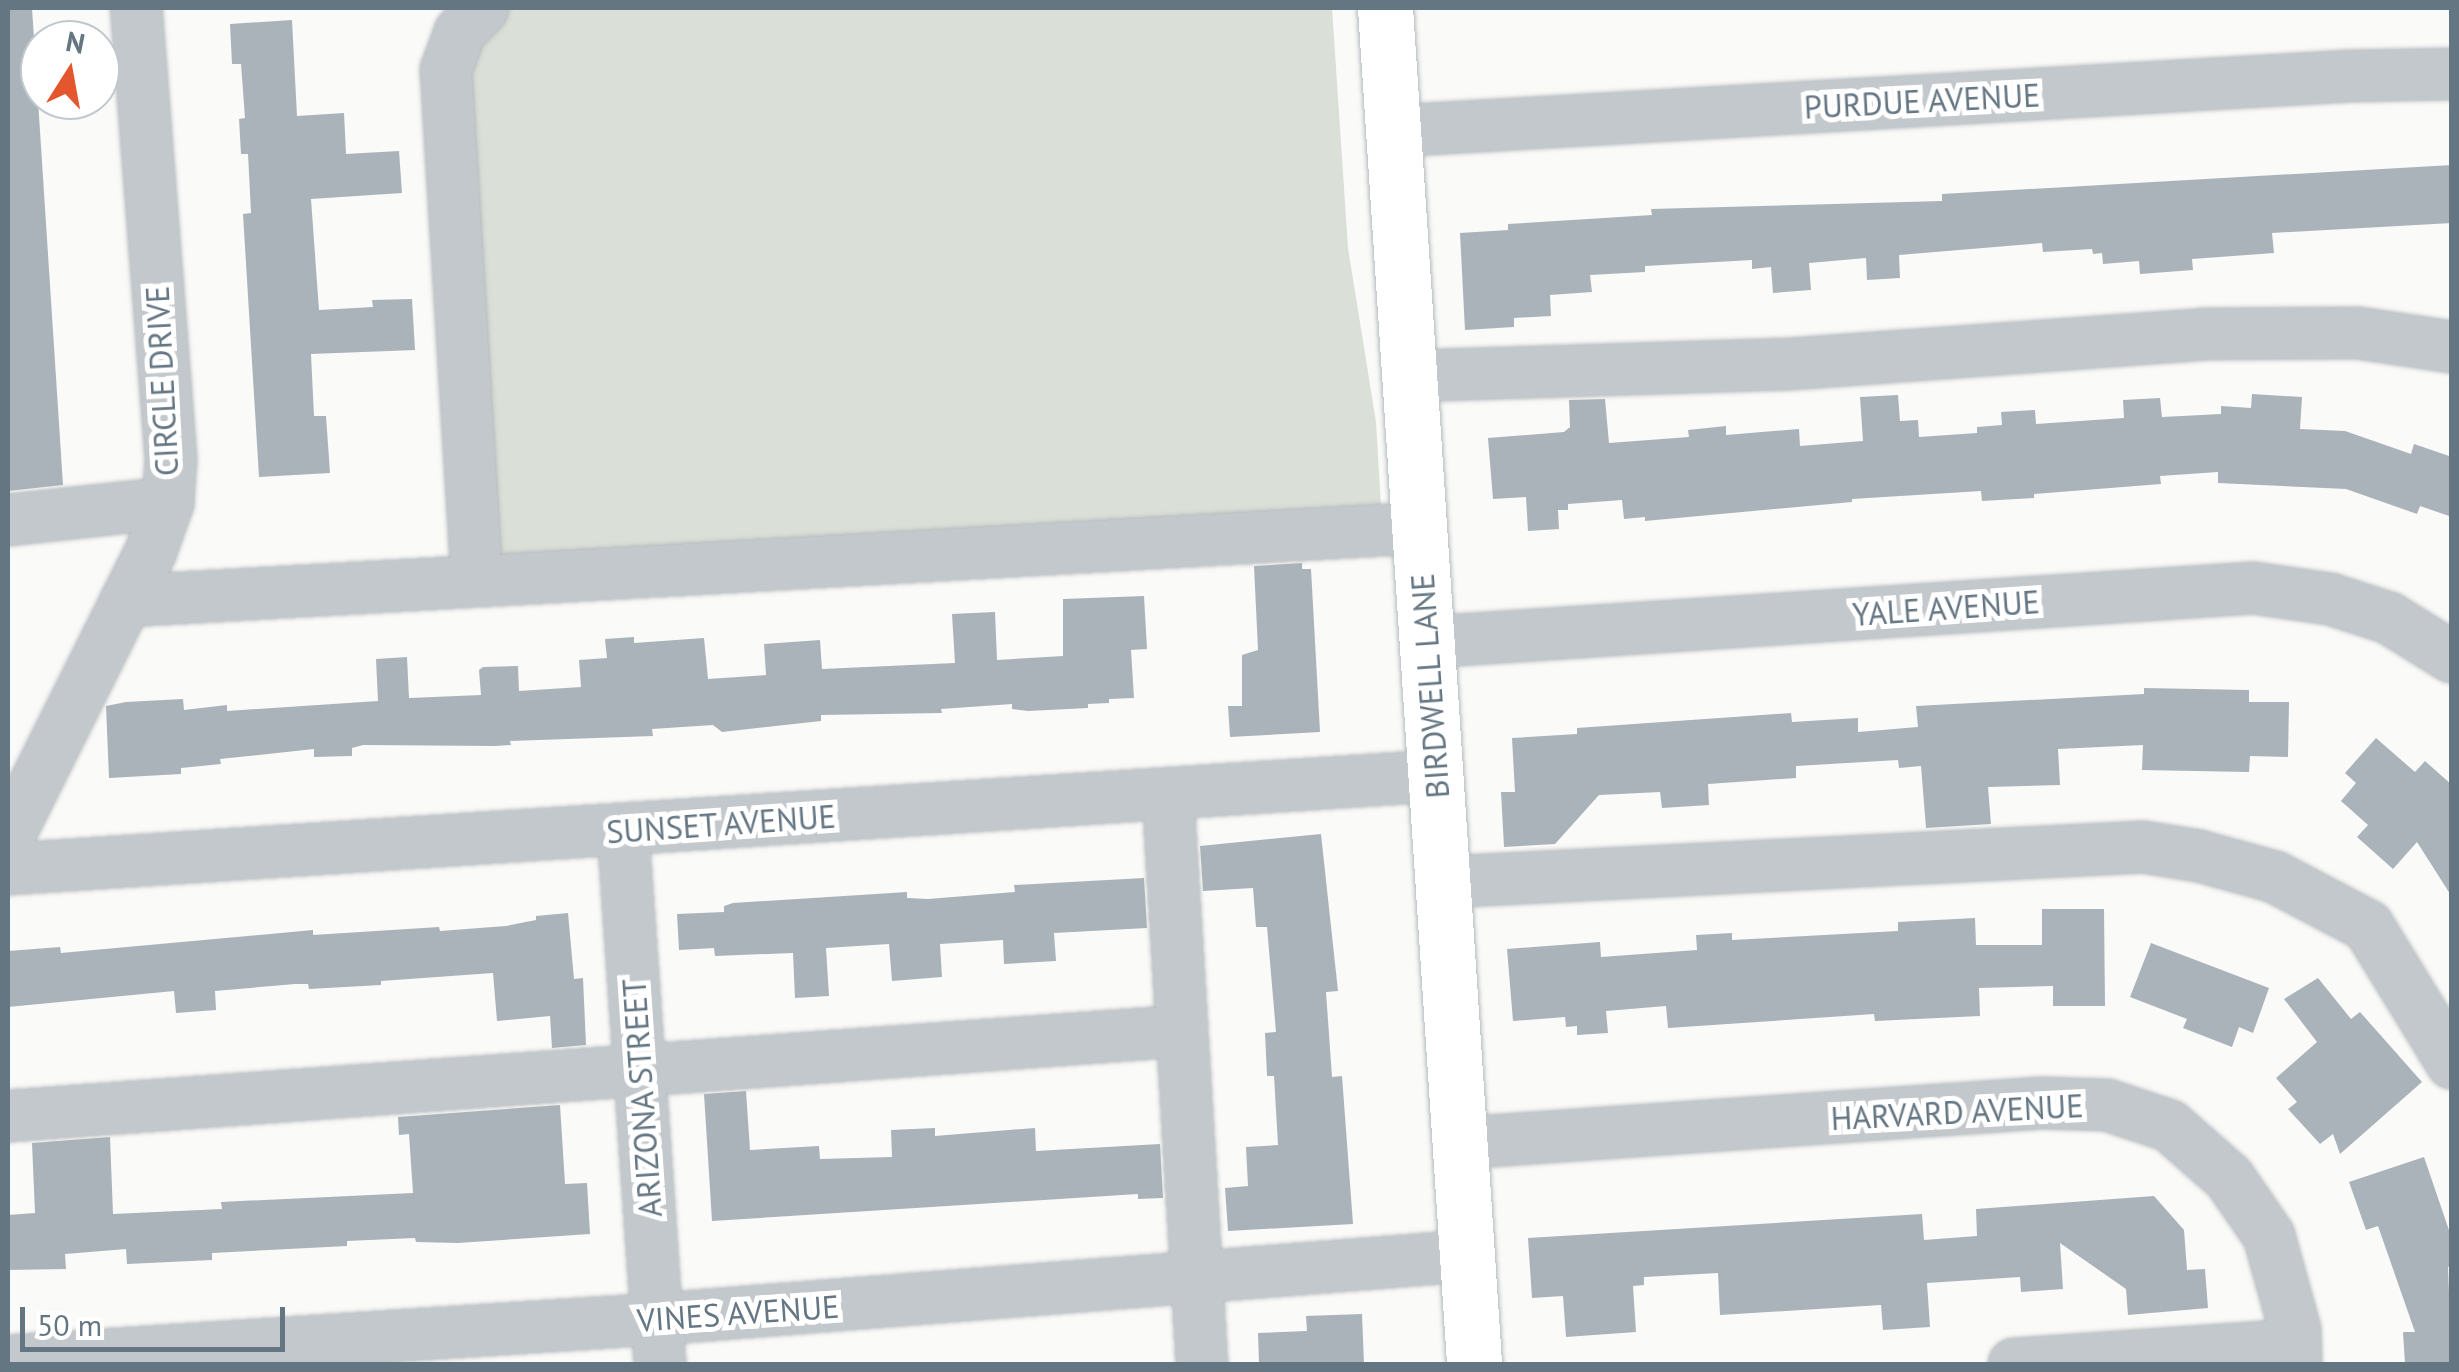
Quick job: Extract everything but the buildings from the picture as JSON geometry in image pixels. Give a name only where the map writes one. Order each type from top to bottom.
[{"type":"main road","name":"BIRDWELL LANE","points":[[1385,8],[1474,1364]]},
{"type":"street","name":"CIRCLE DRIVE","points":[[8,838],[126,601],[168,503],[172,460],[136,8]]},
{"type":"street","points":[[477,581],[446,70],[460,32],[484,8]]},
{"type":"street","name":"PURDUE AVENUE","points":[[1393,132],[2330,77],[2452,74]]},
{"type":"street","points":[[1409,376],[1790,364],[2204,334],[2358,333],[2452,347]]},
{"type":"street","points":[[8,520],[168,503]]},
{"type":"street","points":[[126,601],[1419,528]]},
{"type":"street","name":"YALE AVENUE","points":[[1427,642],[2253,588],[2330,598],[2389,618],[2452,657]]},
{"type":"street","name":"SUNSET AVENUE","points":[[8,869],[1435,776]]},
{"type":"street","points":[[1168,794],[1202,1364]]},
{"type":"street","name":"ARIZONA STREET","points":[[623,830],[658,1342]]},
{"type":"street","points":[[1442,882],[2143,848],[2199,856],[2275,877],[2368,926],[2452,1063]]},
{"type":"street","points":[[8,1116],[1181,1032]]},
{"type":"street","name":"HARVARD AVENUE","points":[[1460,1144],[2042,1103],[2107,1105],[2170,1126],[2230,1178],[2269,1236],[2296,1355]]},
{"type":"street","name":"VINES AVENUE","points":[[8,1361],[658,1342],[1196,1277],[1467,1256]]},
{"type":"street","points":[[2014,1364],[2296,1355]]},
{"type":"shaded area","points":[[503,8],[1332,8],[1348,248],[1376,422],[1382,524],[503,563],[486,536],[462,75]]}]
